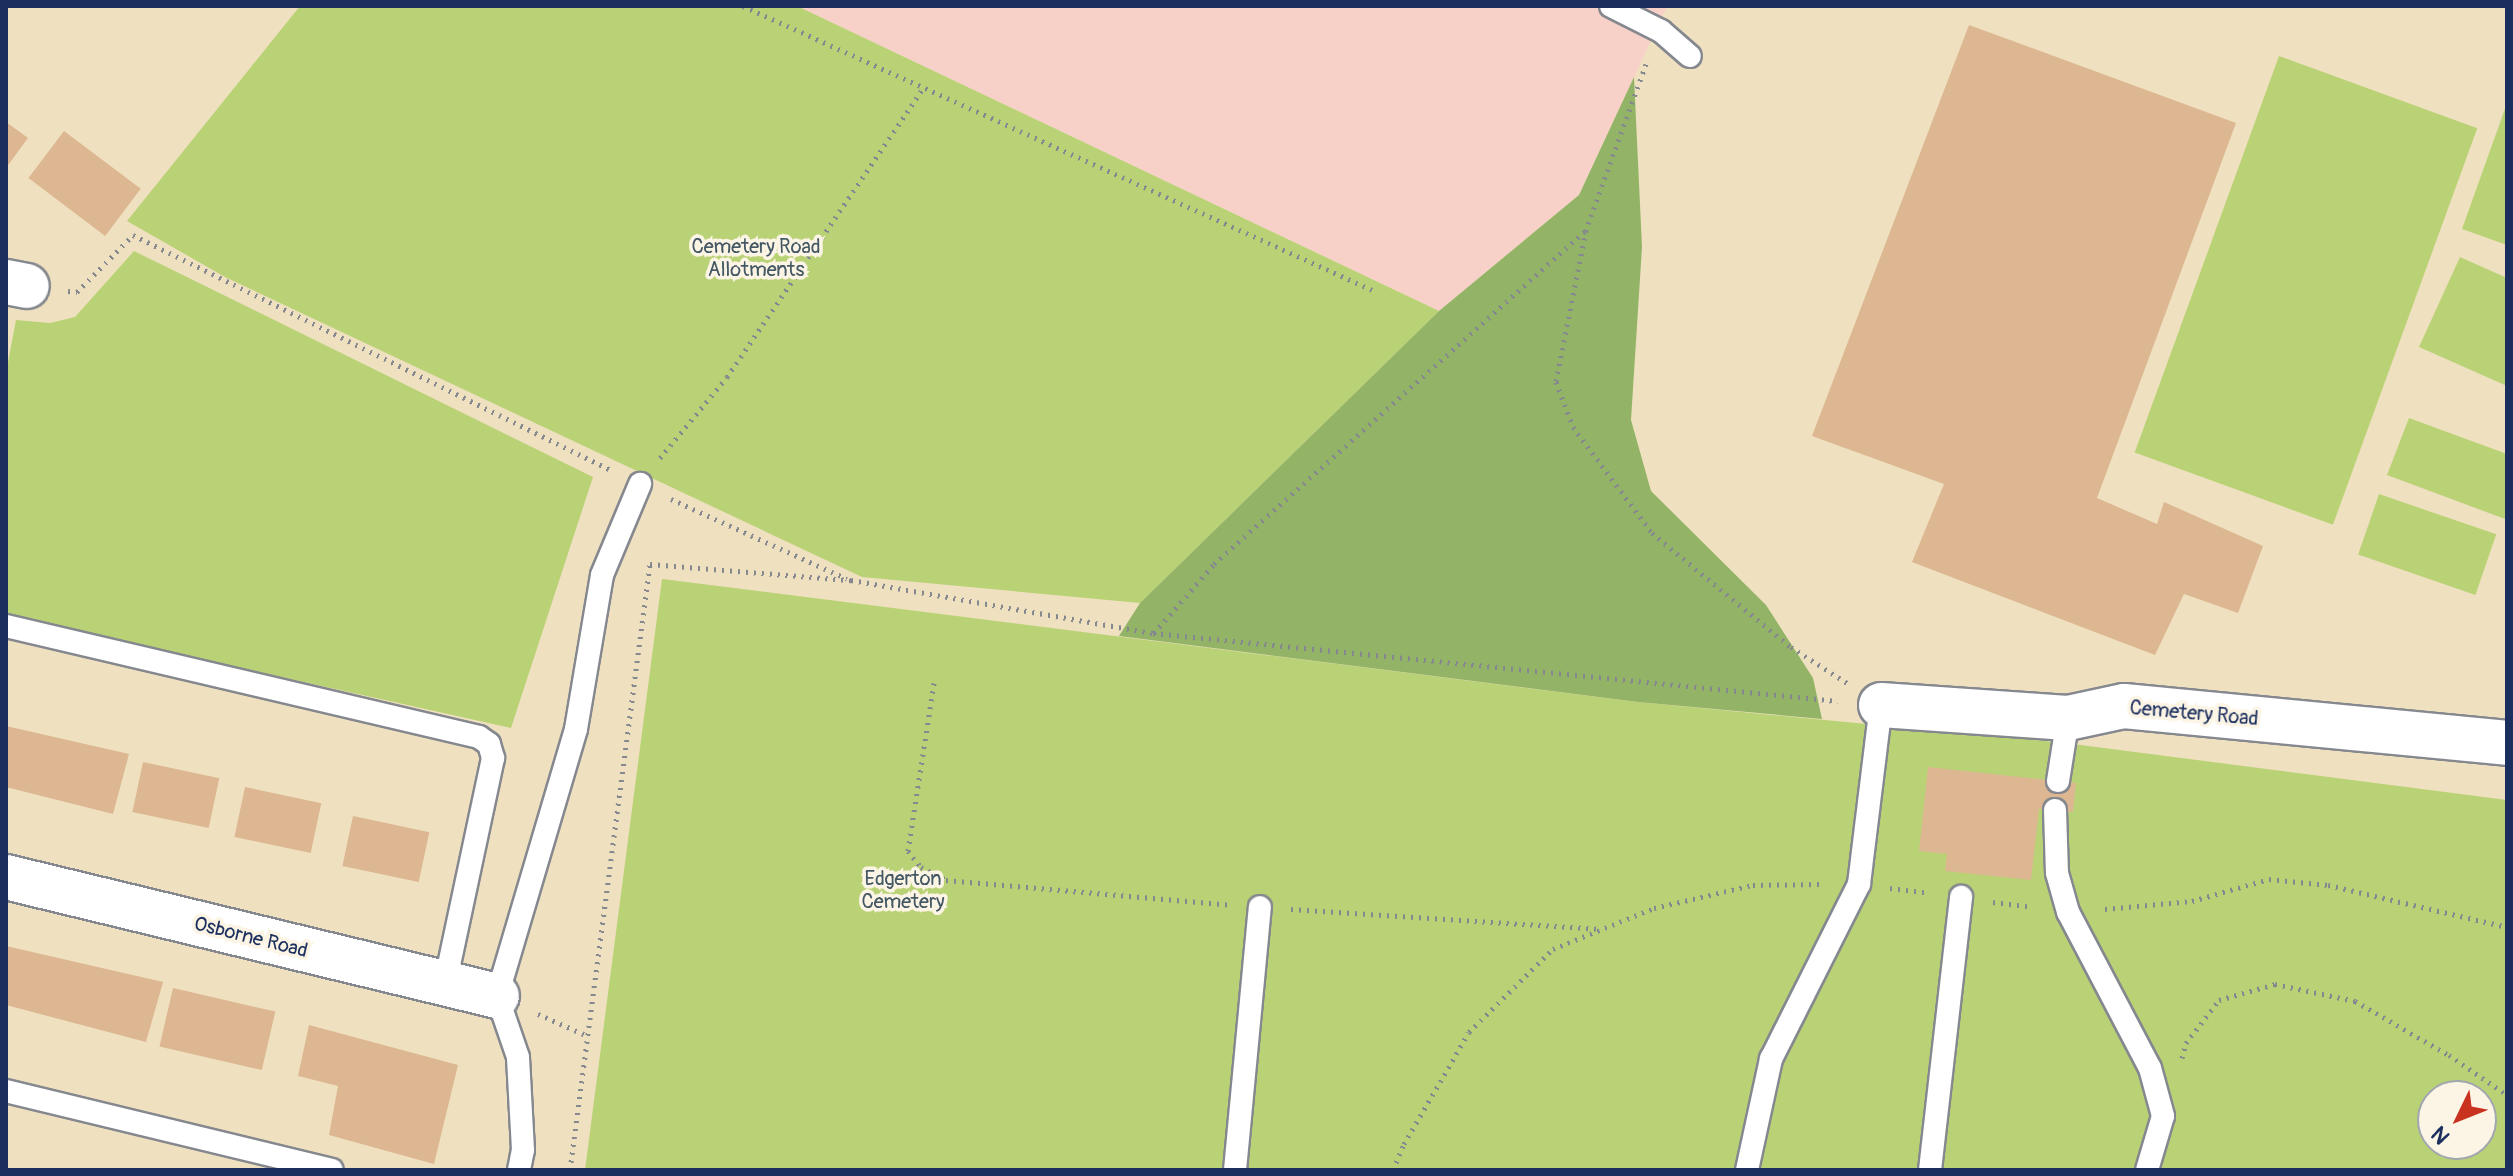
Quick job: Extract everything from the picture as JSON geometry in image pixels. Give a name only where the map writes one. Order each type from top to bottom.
[{"type":"street","name":"Cemetery Road","points":[[1881,705],[2068,718],[2124,706],[2507,743]]},
{"type":"street","name":"Osborne Road","points":[[6,877],[497,996]]},
{"type":"lane","points":[[1611,6],[1661,31],[1690,56]]},
{"type":"lane","points":[[519,1170],[523,1150],[518,1057],[497,996],[576,729],[602,575],[640,484]]},
{"type":"lane","points":[[6,626],[479,737],[489,744],[493,758],[445,984]]},
{"type":"lane","points":[[1749,1167],[1771,1059],[1859,884],[1881,705]]},
{"type":"lane","points":[[2058,781],[2068,718]]},
{"type":"lane","points":[[2055,810],[2057,873],[2068,912],[2150,1068],[2163,1116],[2147,1170]]},
{"type":"lane","points":[[1930,1170],[1961,897]]},
{"type":"lane","points":[[1235,1170],[1260,907]]},
{"type":"lane","points":[[6,1091],[332,1170]]},
{"type":"path","points":[[743,6],[1377,292]]},
{"type":"path","points":[[1661,31],[1586,230],[1556,382],[1573,427],[1652,533],[1791,647],[1881,705]]},
{"type":"path","points":[[640,484],[727,377],[924,87]]},
{"type":"path","points":[[1153,633],[1214,564],[1586,230]]},
{"type":"path","points":[[16,284],[77,292],[133,235],[640,484],[851,580]]},
{"type":"path","points":[[570,1170],[650,564],[851,580],[1153,633],[1881,705]]},
{"type":"path","points":[[934,683],[908,851],[921,867],[946,880],[1260,907],[1601,929]]},
{"type":"path","points":[[2068,912],[2192,901],[2269,879],[2328,885],[2507,927]]},
{"type":"path","points":[[1393,1170],[1404,1144],[1469,1032],[1553,949],[1654,908],[1753,885],[1859,884]]},
{"type":"path","points":[[2163,1116],[2186,1043],[2219,1000],[2275,984],[2355,1001],[2449,1055],[2507,1095]]},
{"type":"shaded area","points":[[797,6],[1667,6],[1579,195],[1439,311]]},
{"type":"green space","name":"Cemetery Road Allotments","points":[[300,6],[797,6],[1439,311],[1140,603],[862,577],[225,277],[127,221]]},
{"type":"green space","points":[[2279,56],[2477,128],[2333,525],[2135,453]]},
{"type":"green space","points":[[1634,77],[1642,247],[1631,420],[1651,491],[1766,605],[1813,678],[1822,719],[1638,702],[1119,636],[1140,603],[1439,311],[1579,195]]},
{"type":"green space","points":[[2507,103],[2507,245],[2462,229]]},
{"type":"green space","points":[[134,251],[593,477],[511,728],[6,616],[6,373],[16,320],[50,323],[75,317]]},
{"type":"green space","points":[[2460,257],[2507,278],[2507,386],[2419,347]]},
{"type":"green space","points":[[2409,418],[2507,454],[2505,519],[2387,475]]},
{"type":"green space","points":[[2379,494],[2496,534],[2475,595],[2358,555]]},
{"type":"green space","name":"Edgerton Cemetery","points":[[662,579],[1638,702],[2065,743],[2507,800],[2507,1170],[585,1170]]},
{"type":"building","points":[[1969,25],[2236,123],[2097,498],[2157,524],[2164,502],[2263,546],[2238,613],[2184,594],[2155,655],[1912,562],[1944,484],[1812,436]]},
{"type":"building","points":[[6,122],[28,138],[6,168]]},
{"type":"building","points":[[64,131],[141,189],[105,236],[28,178]]},
{"type":"building","points":[[6,726],[129,754],[113,814],[6,787]]},
{"type":"building","points":[[143,762],[219,778],[209,828],[132,812]]},
{"type":"building","points":[[1928,767],[2076,783],[2073,812],[2039,809],[2031,880],[1945,871],[1947,854],[1919,851]]},
{"type":"building","points":[[245,787],[321,803],[311,853],[234,837]]},
{"type":"building","points":[[353,816],[429,832],[419,882],[342,866]]},
{"type":"building","points":[[6,946],[163,982],[146,1042],[6,1005]]},
{"type":"building","points":[[173,988],[275,1012],[262,1070],[160,1046]]},
{"type":"building","points":[[309,1025],[458,1065],[434,1164],[329,1135],[338,1086],[298,1076]]}]
